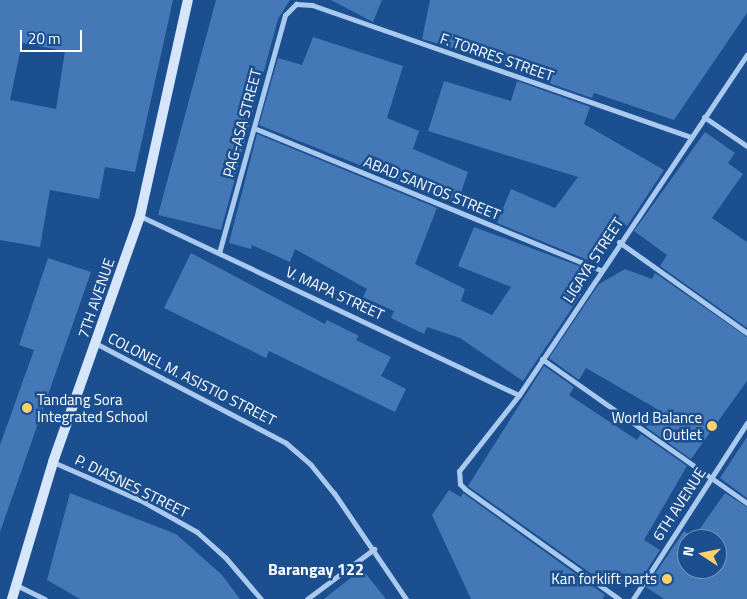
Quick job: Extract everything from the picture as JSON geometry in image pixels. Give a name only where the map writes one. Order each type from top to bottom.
[{"type":"main road","name":"7TH AVENUE","points":[[12,599],[53,462],[97,344],[140,216],[188,0]]},
{"type":"street","name":"PAG-ASA STREET","points":[[219,252],[285,15],[296,4]]},
{"type":"street","name":"F. TORRES STREET","points":[[296,4],[312,5],[690,137]]},
{"type":"street","name":"LIGAYA STREET","points":[[618,599],[465,489],[458,477],[519,394],[600,270],[747,54]]},
{"type":"street","points":[[704,117],[747,146]]},
{"type":"street","name":"ABAD SANTOS STREET","points":[[254,128],[600,270]]},
{"type":"street","name":"V. MAPA STREET","points":[[140,216],[519,394]]},
{"type":"street","points":[[619,242],[747,333]]},
{"type":"street","name":"COLONEL M. ASISTIO STREET","points":[[97,344],[286,442],[311,465],[374,549],[406,599]]},
{"type":"street","points":[[542,359],[710,479],[747,503]]},
{"type":"street","name":"6TH AVENUE","points":[[633,599],[747,423]]},
{"type":"street","name":"P. DIASNES STREET","points":[[53,462],[144,502],[198,532],[261,599]]},
{"type":"street","points":[[307,599],[374,549]]},
{"type":"street","points":[[16,585],[45,599]]},
{"type":"building","points":[[0,0],[173,0],[135,172],[105,167],[99,199],[50,190],[40,247],[0,240]],"holes":[[[22,43],[65,51],[56,109],[10,100]]]},
{"type":"building","points":[[216,0],[290,0],[278,19],[221,230],[158,215]]},
{"type":"building","points":[[331,0],[382,0],[373,22]]},
{"type":"building","points":[[430,0],[747,0],[747,13],[674,120],[594,93],[592,98],[520,73],[521,68],[422,39]]},
{"type":"building","points":[[313,37],[403,66],[387,118],[419,131],[413,149],[468,172],[457,204],[259,125],[278,58],[302,65]]},
{"type":"building","points":[[444,81],[511,101],[517,81],[590,107],[584,124],[664,170],[627,226],[622,223],[595,263],[497,223],[511,189],[555,208],[578,177],[428,131]]},
{"type":"building","points":[[705,132],[735,153],[728,163],[743,174],[712,218],[747,242],[747,328],[660,266],[667,255],[634,231]]},
{"type":"building","points":[[257,134],[437,208],[415,264],[465,289],[461,301],[492,315],[511,287],[458,266],[474,227],[590,270],[568,301],[582,293],[523,381],[460,338],[427,327],[424,334],[391,318],[394,311],[363,297],[367,289],[295,249],[290,262],[252,245],[251,249],[229,243]]},
{"type":"building","points":[[191,253],[325,324],[327,320],[359,336],[356,340],[391,357],[381,376],[406,389],[395,412],[269,351],[266,358],[164,308]]},
{"type":"building","points":[[48,258],[91,272],[0,532],[0,445],[34,350],[19,345]]},
{"type":"building","points":[[625,269],[652,279],[655,273],[747,337],[747,381],[691,459],[646,427],[657,409],[586,368],[579,380],[549,358],[599,284]]},
{"type":"building","points":[[544,366],[574,387],[569,395],[637,440],[641,434],[687,466],[644,540],[660,550],[639,582],[633,578],[626,589],[614,582],[610,587],[468,486]]},
{"type":"building","points":[[747,437],[747,498],[720,478]]},
{"type":"building","points":[[449,490],[461,497],[463,493],[605,595],[602,599],[471,599],[432,515]]},
{"type":"building","points":[[70,493],[176,534],[222,575],[240,599],[80,599],[47,580]]},
{"type":"building","points":[[725,493],[747,507],[747,599],[664,599],[646,587],[677,541],[677,579],[727,579],[727,529],[700,529]]},
{"type":"building","points":[[362,569],[386,599],[324,599]]},
{"type":"place","name":"Tandang Sora Integrated School","points":[[27,408]]},
{"type":"place","name":"World Balance Outlet","points":[[712,426]]},
{"type":"place","name":"Kan forklift parts","points":[[667,579]]},
{"type":"district","name":"Barangay 122","points":[[316,569]]}]
